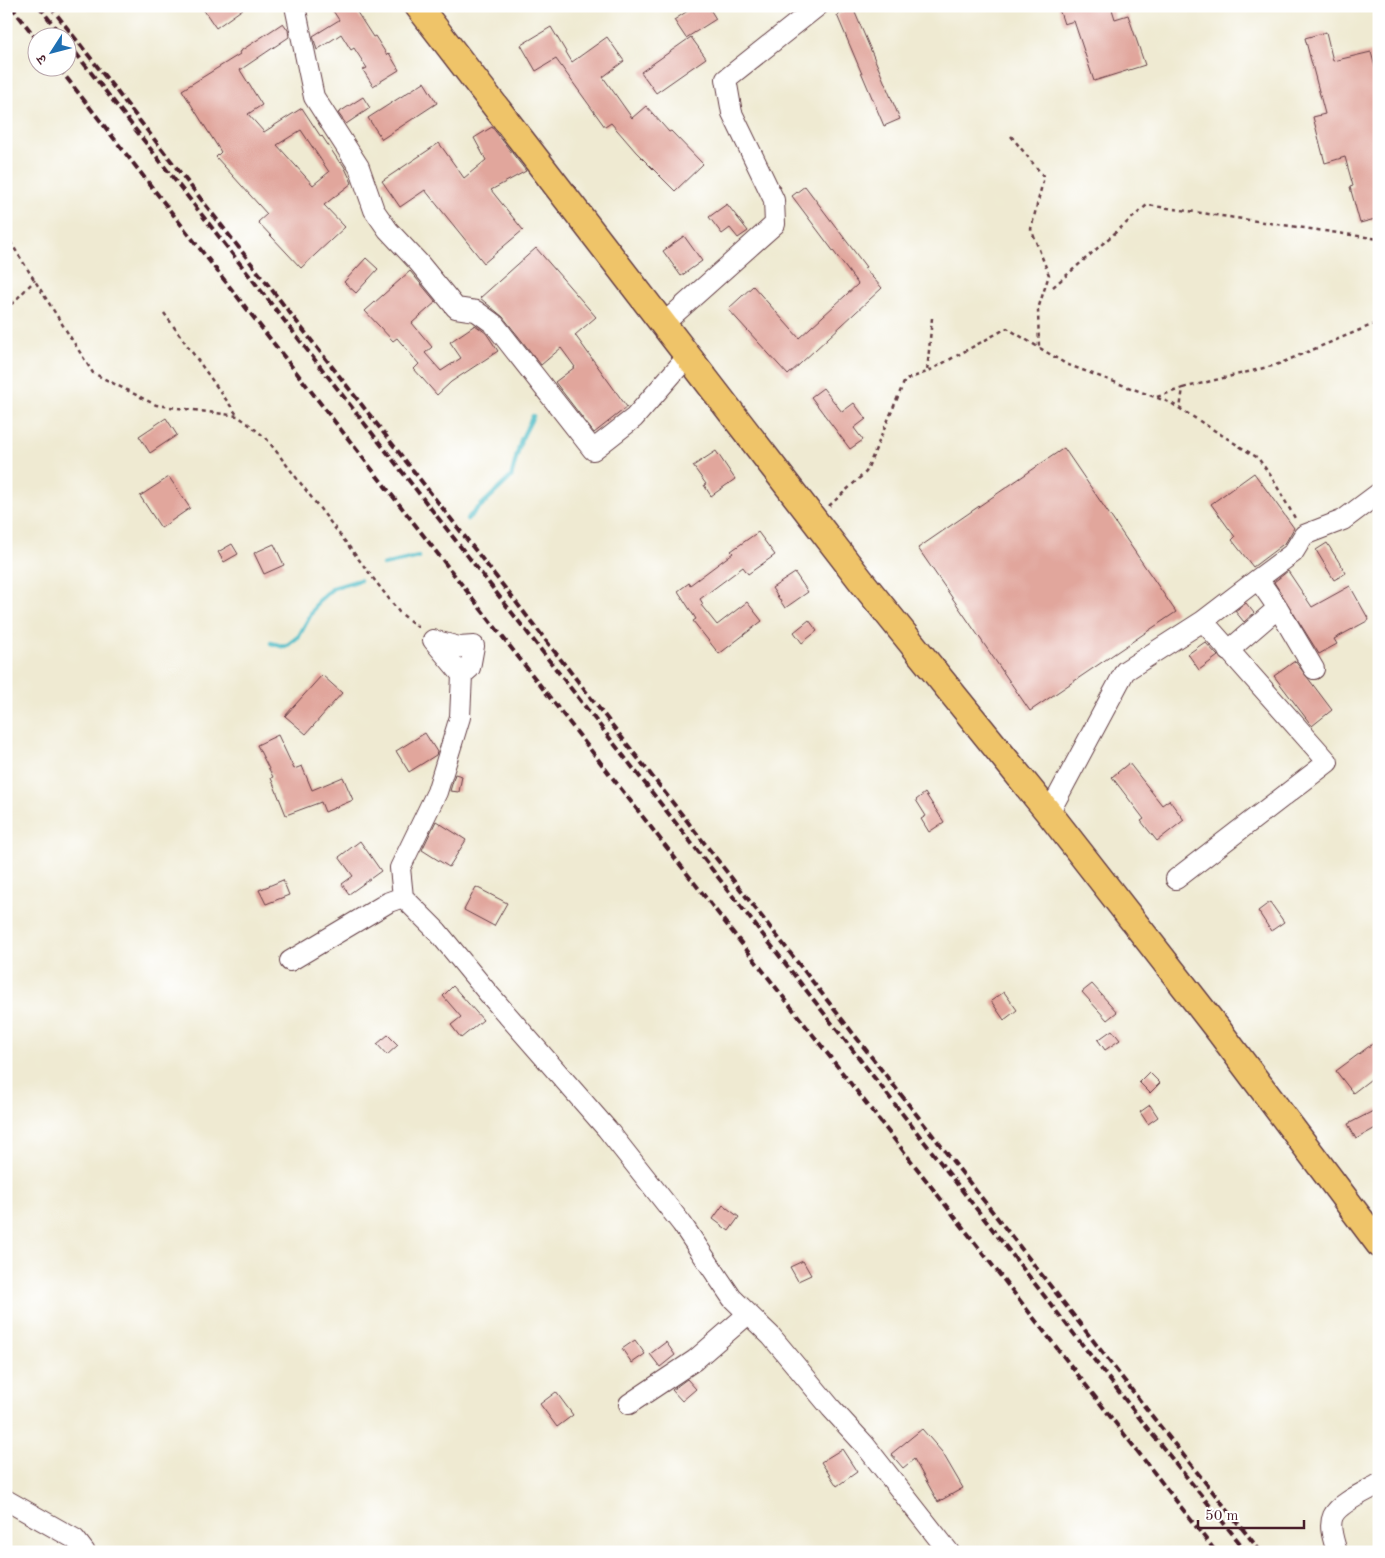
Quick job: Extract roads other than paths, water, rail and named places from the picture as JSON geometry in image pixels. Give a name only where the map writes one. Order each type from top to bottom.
[{"type":"main road","points":[[418,6],[862,582],[1049,813],[1220,1031],[1379,1244]]},
{"type":"street","points":[[295,6],[314,97],[358,167],[374,210],[388,230],[419,263],[456,308],[476,311],[494,324],[593,450],[634,418],[688,356]]},
{"type":"street","points":[[663,324],[775,224],[774,200],[732,113],[726,79],[818,6]]},
{"type":"street","points":[[1049,813],[1125,671],[1203,621],[1258,580],[1294,552],[1304,535],[1343,520],[1379,493]]},
{"type":"street","points":[[1258,580],[1278,608],[1314,669]]},
{"type":"street","points":[[1228,650],[1278,608]]},
{"type":"street","points":[[1176,879],[1328,762],[1203,621]]},
{"type":"street","points":[[462,675],[470,668],[474,646],[459,646],[433,640],[462,675],[460,717],[437,792],[400,868],[403,897],[437,931],[488,993],[607,1129],[682,1224],[732,1298],[771,1336],[831,1408],[864,1444],[949,1552]]},
{"type":"street","points":[[290,961],[390,902],[403,897]]},
{"type":"street","points":[[629,1404],[695,1360],[748,1314]]},
{"type":"street","points":[[1337,1552],[1331,1529],[1333,1516],[1355,1496],[1379,1484]]},
{"type":"street","points":[[6,1500],[75,1539],[85,1552]]},
{"type":"waterway","points":[[467,519],[511,477],[521,440],[533,416]]},
{"type":"waterway","points":[[383,565],[419,557]]},
{"type":"waterway","points":[[271,643],[285,647],[299,636],[318,601],[333,588],[360,580]]},
{"type":"railway","points":[[11,6],[28,28]]},
{"type":"railway","points":[[39,6],[56,28]]},
{"type":"railway","points":[[50,6],[1156,1421],[1261,1552]]},
{"type":"railway","points":[[78,56],[1148,1429],[1247,1552]]},
{"type":"railway","points":[[67,78],[1216,1552]]}]
